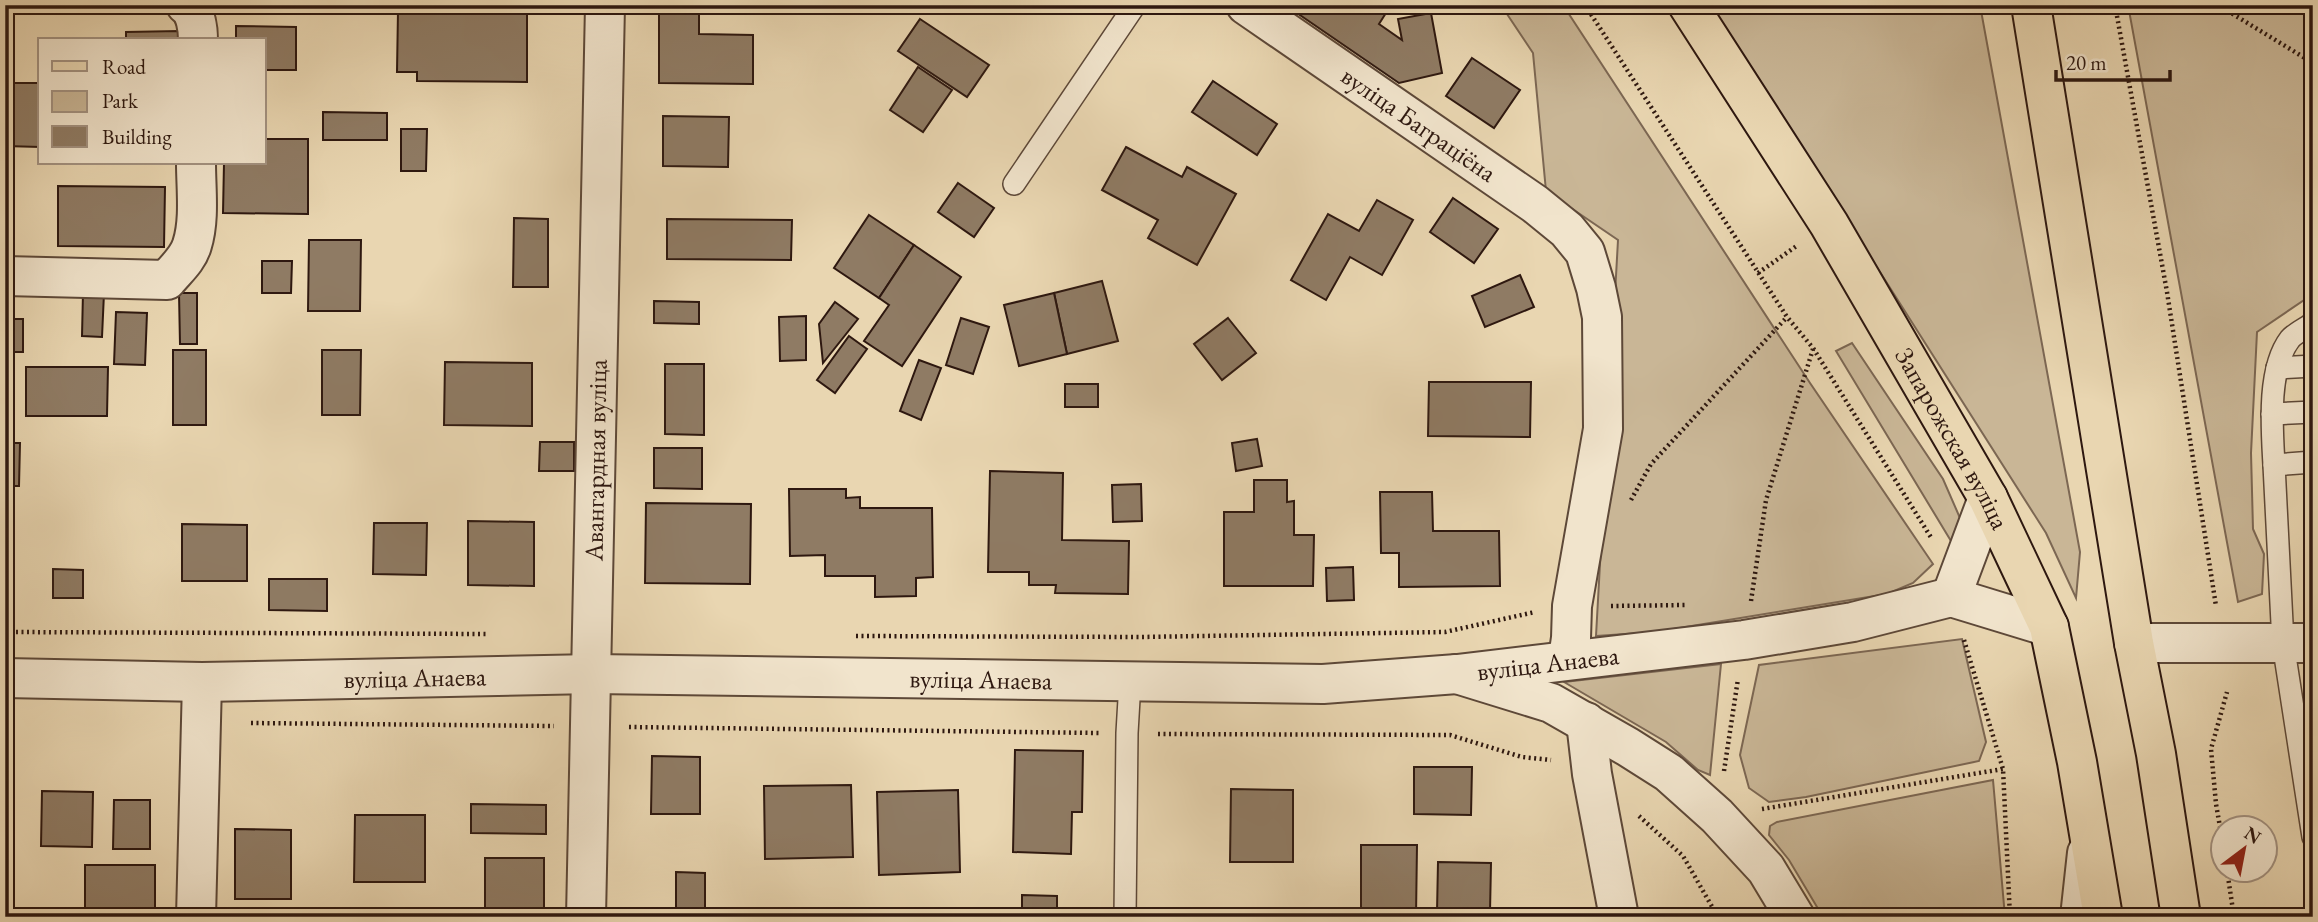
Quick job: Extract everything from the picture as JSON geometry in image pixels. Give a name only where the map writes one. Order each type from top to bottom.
[{"type":"main road","name":"Запарожская вуліца","points":[[1688,5],[1829,224],[1988,498],[2049,627],[2103,917]]},
{"type":"main road","points":[[2031,5],[2181,917]]},
{"type":"street","points":[[186,5],[190,8],[198,29],[198,38]]},
{"type":"street","name":"Авангардная вуліца","points":[[586,917],[605,5]]},
{"type":"street","name":"вуліца Баграціёна","points":[[1246,5],[1535,204],[1567,230],[1585,252],[1602,317],[1603,429],[1572,606]]},
{"type":"street","points":[[5,276],[167,280],[183,262],[192,246],[196,164]]},
{"type":"street","points":[[1988,498],[1951,597],[2049,627]]},
{"type":"street","name":"вуліца Анаева","points":[[5,678],[202,682],[593,674],[1323,684],[1457,674],[1744,640],[1840,625],[1951,597]]},
{"type":"street","points":[[1568,659],[1572,638],[1572,606]]},
{"type":"street","points":[[2134,643],[2298,643]]},
{"type":"street","points":[[1457,674],[1550,703],[1586,722],[1668,774],[1717,816],[1766,869],[1796,917]]},
{"type":"street","points":[[196,917],[202,682]]},
{"type":"street","points":[[1586,722],[1592,774],[1619,917]]},
{"type":"street","points":[[2080,917],[2089,833]]},
{"type":"lane","points":[[1014,184],[1135,5]]},
{"type":"lane","points":[[2313,323],[2290,339],[2277,368],[2272,414],[2274,465],[2298,643],[2313,836]]},
{"type":"lane","points":[[2277,368],[2313,366]]},
{"type":"lane","points":[[2272,414],[2313,412]]},
{"type":"lane","points":[[2274,465],[2313,462]]},
{"type":"lane","points":[[1125,917],[1130,682]]},
{"type":"path","points":[[1586,5],[1787,317],[1813,348],[1943,556],[1951,597],[2003,769],[2010,917]]},
{"type":"path","points":[[2115,5],[2167,292],[2217,615]]},
{"type":"path","points":[[2218,5],[2313,63]]},
{"type":"path","points":[[1758,272],[1829,224]]},
{"type":"path","points":[[1625,512],[1651,464],[1787,317]]},
{"type":"path","points":[[853,636],[1140,637],[1446,632],[1572,606],[1695,605]]},
{"type":"path","points":[[5,632],[495,634]]},
{"type":"path","points":[[2218,814],[2211,749],[2227,692]]},
{"type":"path","points":[[201,722],[1450,735],[1522,757],[1566,761],[1592,774],[1683,856],[1718,917]]},
{"type":"path","points":[[1717,816],[2003,769]]},
{"type":"path","points":[[2229,884],[2234,917]]},
{"type":"green space","points":[[1501,5],[1563,5],[1810,383],[1933,564],[1913,583],[1887,594],[1655,632],[1596,636],[1618,240],[1546,191],[1533,53]]},
{"type":"green space","points":[[1710,5],[1980,5],[2080,552],[2076,598],[2046,533]]},
{"type":"green space","points":[[2128,5],[2313,5],[2313,294],[2257,332],[2251,453],[2253,529],[2264,554],[2262,594],[2238,602]]},
{"type":"green space","points":[[1852,343],[1943,479],[1960,518],[1951,541],[1836,351]]},
{"type":"green space","points":[[1962,639],[1986,742],[1979,761],[1806,797],[1769,802],[1749,788],[1740,755],[1759,665]]},
{"type":"green space","points":[[1721,664],[1710,775],[1698,770],[1666,742],[1564,682]]},
{"type":"green space","points":[[1993,780],[2005,917],[1823,917],[1789,860],[1769,835],[1770,826],[1777,822]]},
{"type":"building","points":[[659,5],[699,5],[699,34],[753,35],[753,84],[659,83]]},
{"type":"building","points":[[1303,5],[1391,5],[1379,24],[1402,40],[1398,19],[1431,13],[1442,73],[1399,83],[1297,13]]},
{"type":"building","points":[[398,11],[527,12],[527,82],[417,81],[417,72],[397,72]]},
{"type":"building","points":[[920,19],[989,65],[967,97],[898,51]]},
{"type":"building","points":[[236,26],[296,27],[296,70],[266,70],[266,38],[236,38]]},
{"type":"building","points":[[179,31],[179,38],[126,38],[126,32]]},
{"type":"building","points":[[1472,58],[1520,90],[1494,128],[1446,96]]},
{"type":"building","points":[[918,67],[952,90],[923,132],[890,110]]},
{"type":"building","points":[[1213,81],[1277,124],[1257,155],[1192,112]]},
{"type":"building","points":[[5,83],[38,83],[38,147],[5,146]]},
{"type":"building","points":[[323,112],[387,113],[387,140],[323,140]]},
{"type":"building","points":[[663,116],[729,117],[728,167],[663,166]]},
{"type":"building","points":[[401,129],[427,129],[426,171],[401,171]]},
{"type":"building","points":[[266,139],[308,139],[308,214],[223,213],[224,164],[266,164]]},
{"type":"building","points":[[1126,147],[1182,177],[1187,167],[1236,194],[1197,265],[1148,238],[1158,220],[1102,190]]},
{"type":"building","points":[[958,183],[994,208],[974,237],[938,212]]},
{"type":"building","points":[[58,186],[165,187],[164,247],[58,246]]},
{"type":"building","points":[[1453,198],[1498,229],[1474,263],[1430,232]]},
{"type":"building","points":[[1377,200],[1413,220],[1382,275],[1350,257],[1326,300],[1291,280],[1328,214],[1359,231]]},
{"type":"building","points":[[869,215],[914,245],[879,298],[834,268]]},
{"type":"building","points":[[514,218],[548,219],[548,287],[513,287]]},
{"type":"building","points":[[667,219],[792,220],[791,260],[667,259]]},
{"type":"building","points":[[309,240],[361,240],[360,311],[308,311]]},
{"type":"building","points":[[914,245],[961,277],[902,366],[864,341],[889,305],[879,298]]},
{"type":"building","points":[[262,261],[292,261],[291,293],[262,293]]},
{"type":"building","points":[[1520,275],[1534,307],[1485,327],[1472,296]]},
{"type":"building","points":[[1102,281],[1118,341],[1067,354],[1054,293]]},
{"type":"building","points":[[83,292],[104,293],[102,337],[82,336]]},
{"type":"building","points":[[179,293],[197,293],[197,344],[180,344]]},
{"type":"building","points":[[1054,293],[1067,354],[1019,366],[1004,305]]},
{"type":"building","points":[[654,301],[699,302],[699,324],[654,323]]},
{"type":"building","points":[[835,302],[858,319],[823,363],[819,324]]},
{"type":"building","points":[[116,312],[147,313],[145,365],[114,364]]},
{"type":"building","points":[[806,316],[806,360],[780,361],[779,317]]},
{"type":"building","points":[[961,318],[989,327],[973,374],[946,365]]},
{"type":"building","points":[[1228,318],[1256,353],[1222,380],[1194,344]]},
{"type":"building","points":[[5,319],[23,319],[23,352],[5,352]]},
{"type":"building","points":[[849,336],[867,349],[835,393],[817,380]]},
{"type":"building","points":[[173,350],[206,350],[206,425],[173,425]]},
{"type":"building","points":[[322,350],[361,350],[360,415],[322,415]]},
{"type":"building","points":[[919,360],[941,368],[921,420],[900,411]]},
{"type":"building","points":[[445,362],[532,363],[532,426],[444,425]]},
{"type":"building","points":[[665,364],[704,364],[704,435],[665,434]]},
{"type":"building","points":[[26,367],[108,367],[107,416],[26,416]]},
{"type":"building","points":[[1429,382],[1531,382],[1530,437],[1428,436]]},
{"type":"building","points":[[1065,384],[1098,384],[1098,407],[1065,407]]},
{"type":"building","points":[[1257,439],[1262,466],[1236,471],[1232,443]]},
{"type":"building","points":[[540,442],[574,442],[574,471],[539,471]]},
{"type":"building","points":[[5,443],[20,443],[19,486],[5,486]]},
{"type":"building","points":[[654,448],[702,448],[702,489],[654,488]]},
{"type":"building","points":[[990,471],[1063,473],[1062,540],[1129,541],[1128,594],[1055,593],[1056,585],[1029,585],[1029,572],[988,572]]},
{"type":"building","points":[[1254,480],[1287,480],[1287,502],[1294,501],[1294,535],[1314,535],[1313,586],[1224,586],[1224,512],[1254,512]]},
{"type":"building","points":[[1141,484],[1142,521],[1113,522],[1112,485]]},
{"type":"building","points":[[789,489],[846,489],[846,498],[860,497],[860,508],[932,508],[933,577],[916,578],[916,596],[875,597],[875,576],[825,576],[825,555],[790,556]]},
{"type":"building","points":[[1380,492],[1432,492],[1433,531],[1499,531],[1500,586],[1399,587],[1399,553],[1381,553]]},
{"type":"building","points":[[646,503],[751,504],[750,584],[645,583]]},
{"type":"building","points":[[468,521],[534,522],[534,586],[468,585]]},
{"type":"building","points":[[374,523],[427,523],[426,575],[373,574]]},
{"type":"building","points":[[182,524],[247,525],[247,581],[182,581]]},
{"type":"building","points":[[5,530],[11,530],[10,570],[5,570]]},
{"type":"building","points":[[1353,567],[1354,600],[1327,601],[1326,568]]},
{"type":"building","points":[[53,569],[83,570],[83,598],[53,598]]},
{"type":"building","points":[[269,579],[327,579],[327,611],[269,610]]},
{"type":"building","points":[[1015,750],[1083,751],[1082,812],[1072,812],[1071,854],[1013,852]]},
{"type":"building","points":[[652,756],[700,757],[700,814],[651,814]]},
{"type":"building","points":[[1414,767],[1472,767],[1471,815],[1414,814]]},
{"type":"building","points":[[851,785],[853,857],[765,859],[764,786]]},
{"type":"building","points":[[1231,789],[1293,790],[1293,862],[1230,862]]},
{"type":"building","points":[[958,790],[960,872],[879,875],[877,792]]},
{"type":"building","points":[[42,791],[93,792],[92,847],[41,846]]},
{"type":"building","points":[[114,800],[150,800],[150,849],[113,849]]},
{"type":"building","points":[[471,804],[546,805],[546,834],[471,833]]},
{"type":"building","points":[[355,815],[425,815],[425,882],[354,882]]},
{"type":"building","points":[[235,829],[291,830],[291,899],[235,899]]},
{"type":"building","points":[[1361,845],[1417,845],[1416,916],[1361,915]]},
{"type":"building","points":[[485,858],[544,858],[544,917],[485,917]]},
{"type":"building","points":[[1438,862],[1491,863],[1490,912],[1437,912]]},
{"type":"building","points":[[85,865],[155,865],[155,917],[85,917]]},
{"type":"building","points":[[676,872],[705,873],[705,917],[676,917]]},
{"type":"building","points":[[1022,895],[1057,896],[1057,917],[1022,917]]}]
